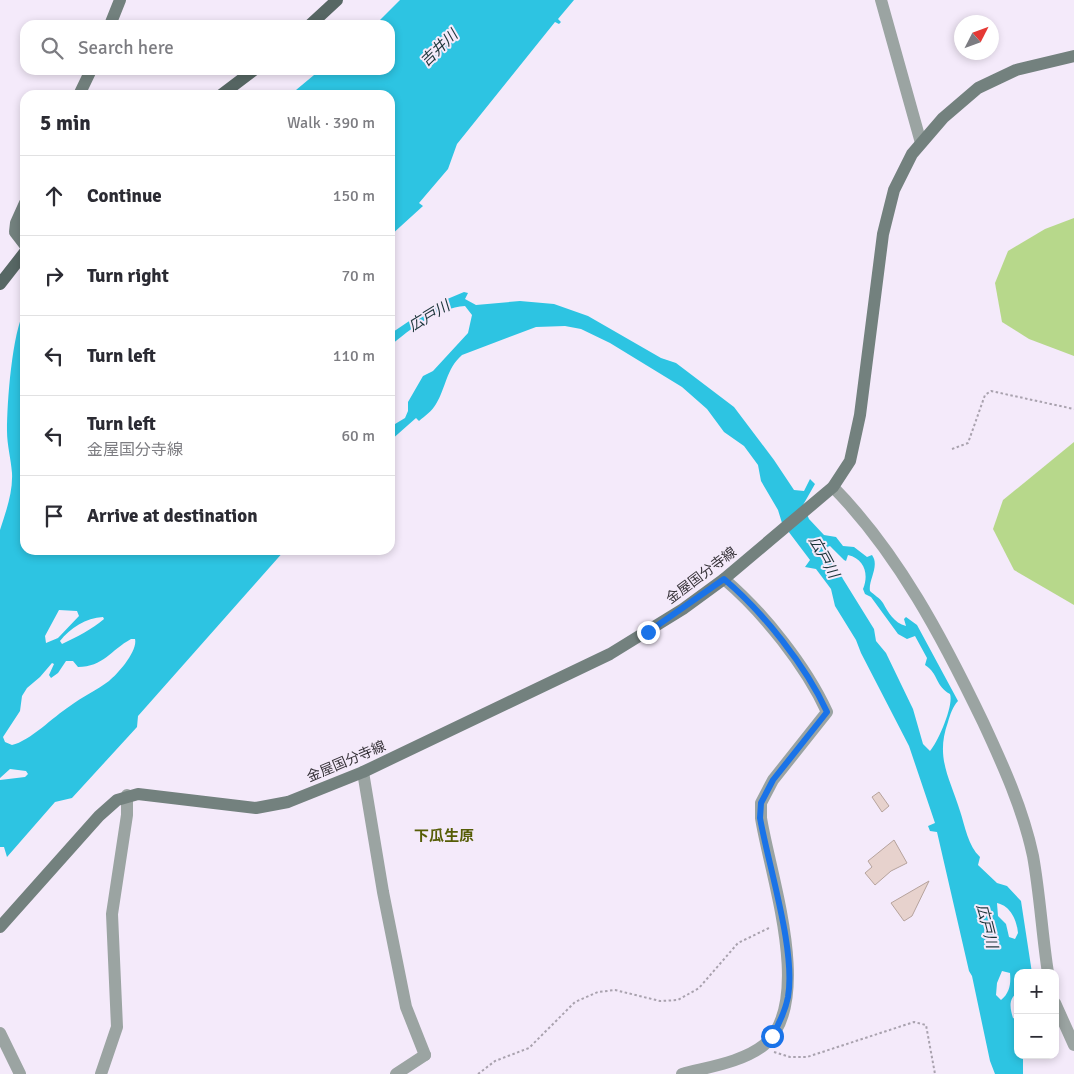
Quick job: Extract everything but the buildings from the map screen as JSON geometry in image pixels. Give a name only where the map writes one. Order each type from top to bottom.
[{"type":"main road","points":[[112,20],[120,0]]},
{"type":"main road","points":[[315,20],[337,0]]},
{"type":"main road","name":"金屋国分寺線","points":[[127,795],[148,794],[256,808],[288,802],[363,772],[610,654],[683,609],[724,579],[830,489],[846,469],[855,445],[883,234],[900,178],[920,143],[943,118],[978,88],[1016,70],[1074,56]]},
{"type":"main road","points":[[81,90],[89,75]]},
{"type":"main road","points":[[228,90],[248,75]]},
{"type":"main road","points":[[20,214],[15,232],[20,238]]},
{"type":"main road","points":[[0,284],[20,258]]},
{"type":"main road","points":[[0,927],[108,806],[127,795]]},
{"type":"street","points":[[881,0],[920,143]]},
{"type":"street","points":[[830,489],[887,553],[924,609],[967,689],[1012,785],[1033,856],[1047,969]]},
{"type":"street","points":[[682,1074],[753,1052],[764,1044],[782,1018],[788,996],[788,959],[760,818],[761,803],[773,780],[827,712],[816,688],[761,615],[749,600],[724,579]]},
{"type":"street","points":[[363,772],[383,892],[406,1007],[424,1055]]},
{"type":"street","points":[[100,1074],[118,1027],[113,969],[112,914],[127,815],[127,795]]},
{"type":"street","points":[[1059,1012],[1074,1045]]},
{"type":"street","points":[[0,1033],[20,1074]]},
{"type":"street","points":[[396,1074],[424,1055]]},
{"type":"street","points":[[415,1074],[413,1071],[424,1055]]},
{"type":"path","points":[[952,449],[968,443],[985,395],[991,391],[1074,409]]},
{"type":"path","points":[[478,1074],[495,1060],[529,1048],[575,1002],[598,992],[615,990],[660,1001],[678,1000],[699,988],[738,943],[782,923]]},
{"type":"path","points":[[764,1044],[790,1058],[807,1057],[914,1022],[926,1025],[935,1074]]},
{"type":"green space","points":[[1074,218],[1074,356],[1029,339],[1002,322],[995,283],[1008,251],[1045,229]]},
{"type":"green space","points":[[1074,442],[1074,605],[1014,570],[993,529],[1003,500]]},
{"type":"water","name":"吉井川","points":[[400,0],[574,0],[558,19],[561,22],[559,24],[555,22],[457,144],[448,169],[419,203],[423,206],[395,231],[395,90],[296,90],[314,75],[395,75],[395,20],[380,20]]},
{"type":"water","name":"広戸川","points":[[464,292],[468,293],[465,299],[476,305],[520,301],[554,304],[588,316],[661,358],[676,363],[734,407],[794,490],[804,491],[810,479],[815,484],[803,505],[809,519],[824,535],[836,537],[843,546],[854,547],[867,557],[872,555],[875,564],[870,591],[882,601],[895,620],[906,626],[904,619],[906,617],[917,625],[958,701],[951,714],[944,735],[943,757],[948,778],[967,836],[980,857],[978,865],[997,883],[1007,886],[1021,901],[1031,969],[1014,969],[1014,996],[1011,1001],[1011,1007],[1014,1018],[1014,1059],[1023,1059],[1023,1074],[995,1074],[990,1061],[972,976],[969,971],[937,832],[930,831],[928,826],[935,823],[909,746],[856,640],[835,606],[831,589],[816,569],[805,567],[810,560],[782,523],[778,510],[761,481],[758,465],[744,446],[724,432],[707,409],[682,387],[610,343],[581,329],[565,326],[536,327],[462,355],[449,372],[433,409],[419,421],[416,418],[395,437],[395,424],[405,418],[408,411],[408,402],[423,376],[433,371],[468,333],[472,315],[465,306],[445,311],[425,320],[395,342],[395,331],[433,305]],"holes":[[[830,546],[846,561],[848,555],[854,557],[862,564],[866,578],[863,589],[865,594],[871,597],[898,634],[907,639],[915,636],[927,658],[925,665],[933,672],[945,691],[950,694],[950,706],[937,740],[930,751],[923,744],[913,709],[886,653],[876,641],[874,629],[843,579],[827,547]],[[997,903],[1010,911],[1015,919],[1018,933],[1015,939],[1009,937],[1006,924],[998,916]],[[1002,971],[1010,973],[1009,988],[1001,1000],[996,995],[997,983]]]},
{"type":"water","points":[[20,320],[20,555],[281,555],[138,716],[137,727],[72,798],[55,802],[7,857],[4,847],[0,847],[0,780],[25,777],[28,774],[26,771],[10,769],[0,778],[0,530],[9,502],[11,488],[12,473],[7,436],[8,403],[11,368]],"holes":[[[59,610],[77,611],[79,616],[58,638],[46,643],[45,636]],[[103,617],[104,619],[84,633],[62,644],[60,641],[74,628],[85,622]],[[131,639],[135,639],[135,644],[130,656],[122,668],[109,681],[63,711],[26,739],[12,745],[5,742],[3,737],[20,711],[22,696],[27,688],[52,663],[54,664],[49,675],[51,678],[58,673],[66,661],[73,661],[78,667],[94,664]]]},
{"type":"district","name":"下瓜生原","points":[[444,836]]},
{"type":"route","points":[[648,632],[724,579],[749,600],[801,667],[816,688],[827,712],[773,780],[761,803],[760,818],[788,959],[788,996],[782,1018],[772,1036]]}]
